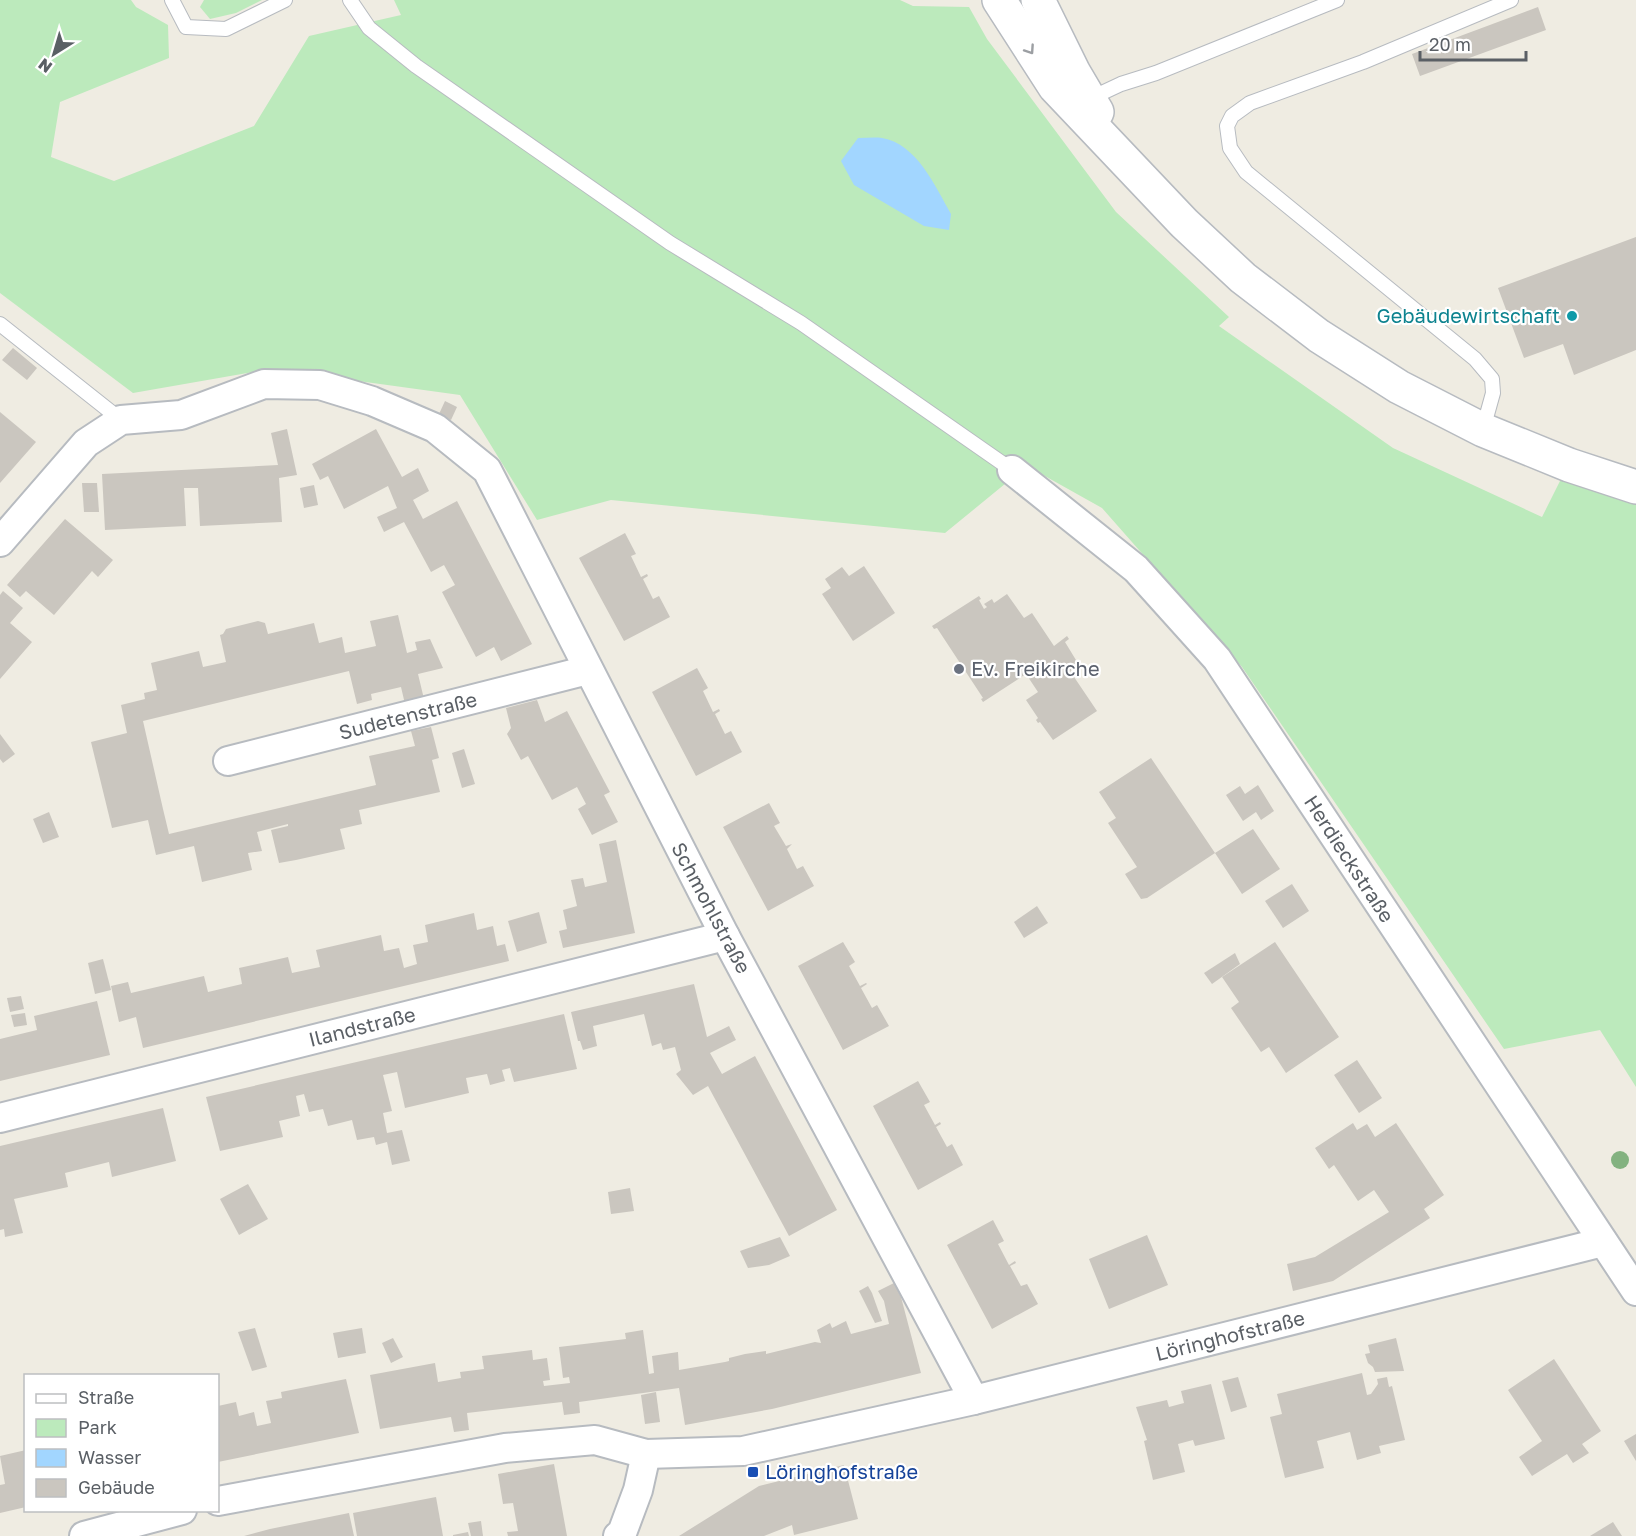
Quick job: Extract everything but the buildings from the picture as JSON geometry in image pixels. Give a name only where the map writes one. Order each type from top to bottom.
[{"type":"street","points":[[999,0],[1055,87],[1184,223],[1243,278],[1319,336],[1399,387],[1483,430],[1569,465],[1636,487]]},
{"type":"street","points":[[1038,0],[1074,73],[1130,165]]},
{"type":"street","name":"Schmohlstraße","points":[[121,420],[182,415],[264,384],[320,386],[372,401],[435,428],[487,470],[725,936],[974,1400]]},
{"type":"street","points":[[0,542],[86,443],[121,420]]},
{"type":"street","name":"Herdieckstraße","points":[[1011,470],[1136,569],[1217,659],[1636,1291]]},
{"type":"street","name":"Sudetenstraße","points":[[228,761],[588,670]]},
{"type":"street","name":"Ilandstraße","points":[[0,1118],[725,936]]},
{"type":"street","name":"Löringhofstraße","points":[[219,1501],[506,1448],[595,1440],[646,1455],[743,1451],[974,1400],[1603,1242]]},
{"type":"street","points":[[618,1536],[622,1533],[638,1490],[646,1455]]},
{"type":"street","points":[[84,1536],[174,1512]]},
{"type":"lane","points":[[171,0],[186,27],[218,28],[226,28],[285,0]]},
{"type":"lane","points":[[350,0],[369,28],[416,66],[670,243],[801,323],[1011,470]]},
{"type":"lane","points":[[1089,99],[1121,84],[1156,73],[1337,0]]},
{"type":"lane","points":[[1483,430],[1492,393],[1492,379],[1474,359],[1246,172],[1230,148],[1227,126],[1232,116],[1250,104],[1363,62],[1511,0]]},
{"type":"lane","points":[[0,324],[121,420]]},
{"type":"green space","points":[[0,0],[131,0],[136,7],[168,25],[169,58],[60,102],[51,157],[114,181],[254,126],[309,36],[401,15],[394,0],[900,0],[913,6],[969,7],[987,39],[1116,212],[1229,317],[1219,326],[1393,448],[1542,517],[1567,467],[1636,490],[1636,1087],[1600,1030],[1504,1049],[1242,667],[1102,508],[1027,466],[945,533],[611,500],[537,520],[460,395],[271,369],[133,393],[0,293]]},
{"type":"green space","points":[[204,0],[262,0],[236,13],[210,19],[200,7]]},
{"type":"water","points":[[858,138],[879,138],[894,142],[915,157],[951,214],[949,230],[924,226],[854,185],[841,161]]},
{"type":"place","name":"Gebäudewirtschaft","points":[[1572,316]]},
{"type":"place","name":"Ev. Freikirche","points":[[959,669]]},
{"type":"place","name":"Löringhofstraße","points":[[753,1472]]}]
